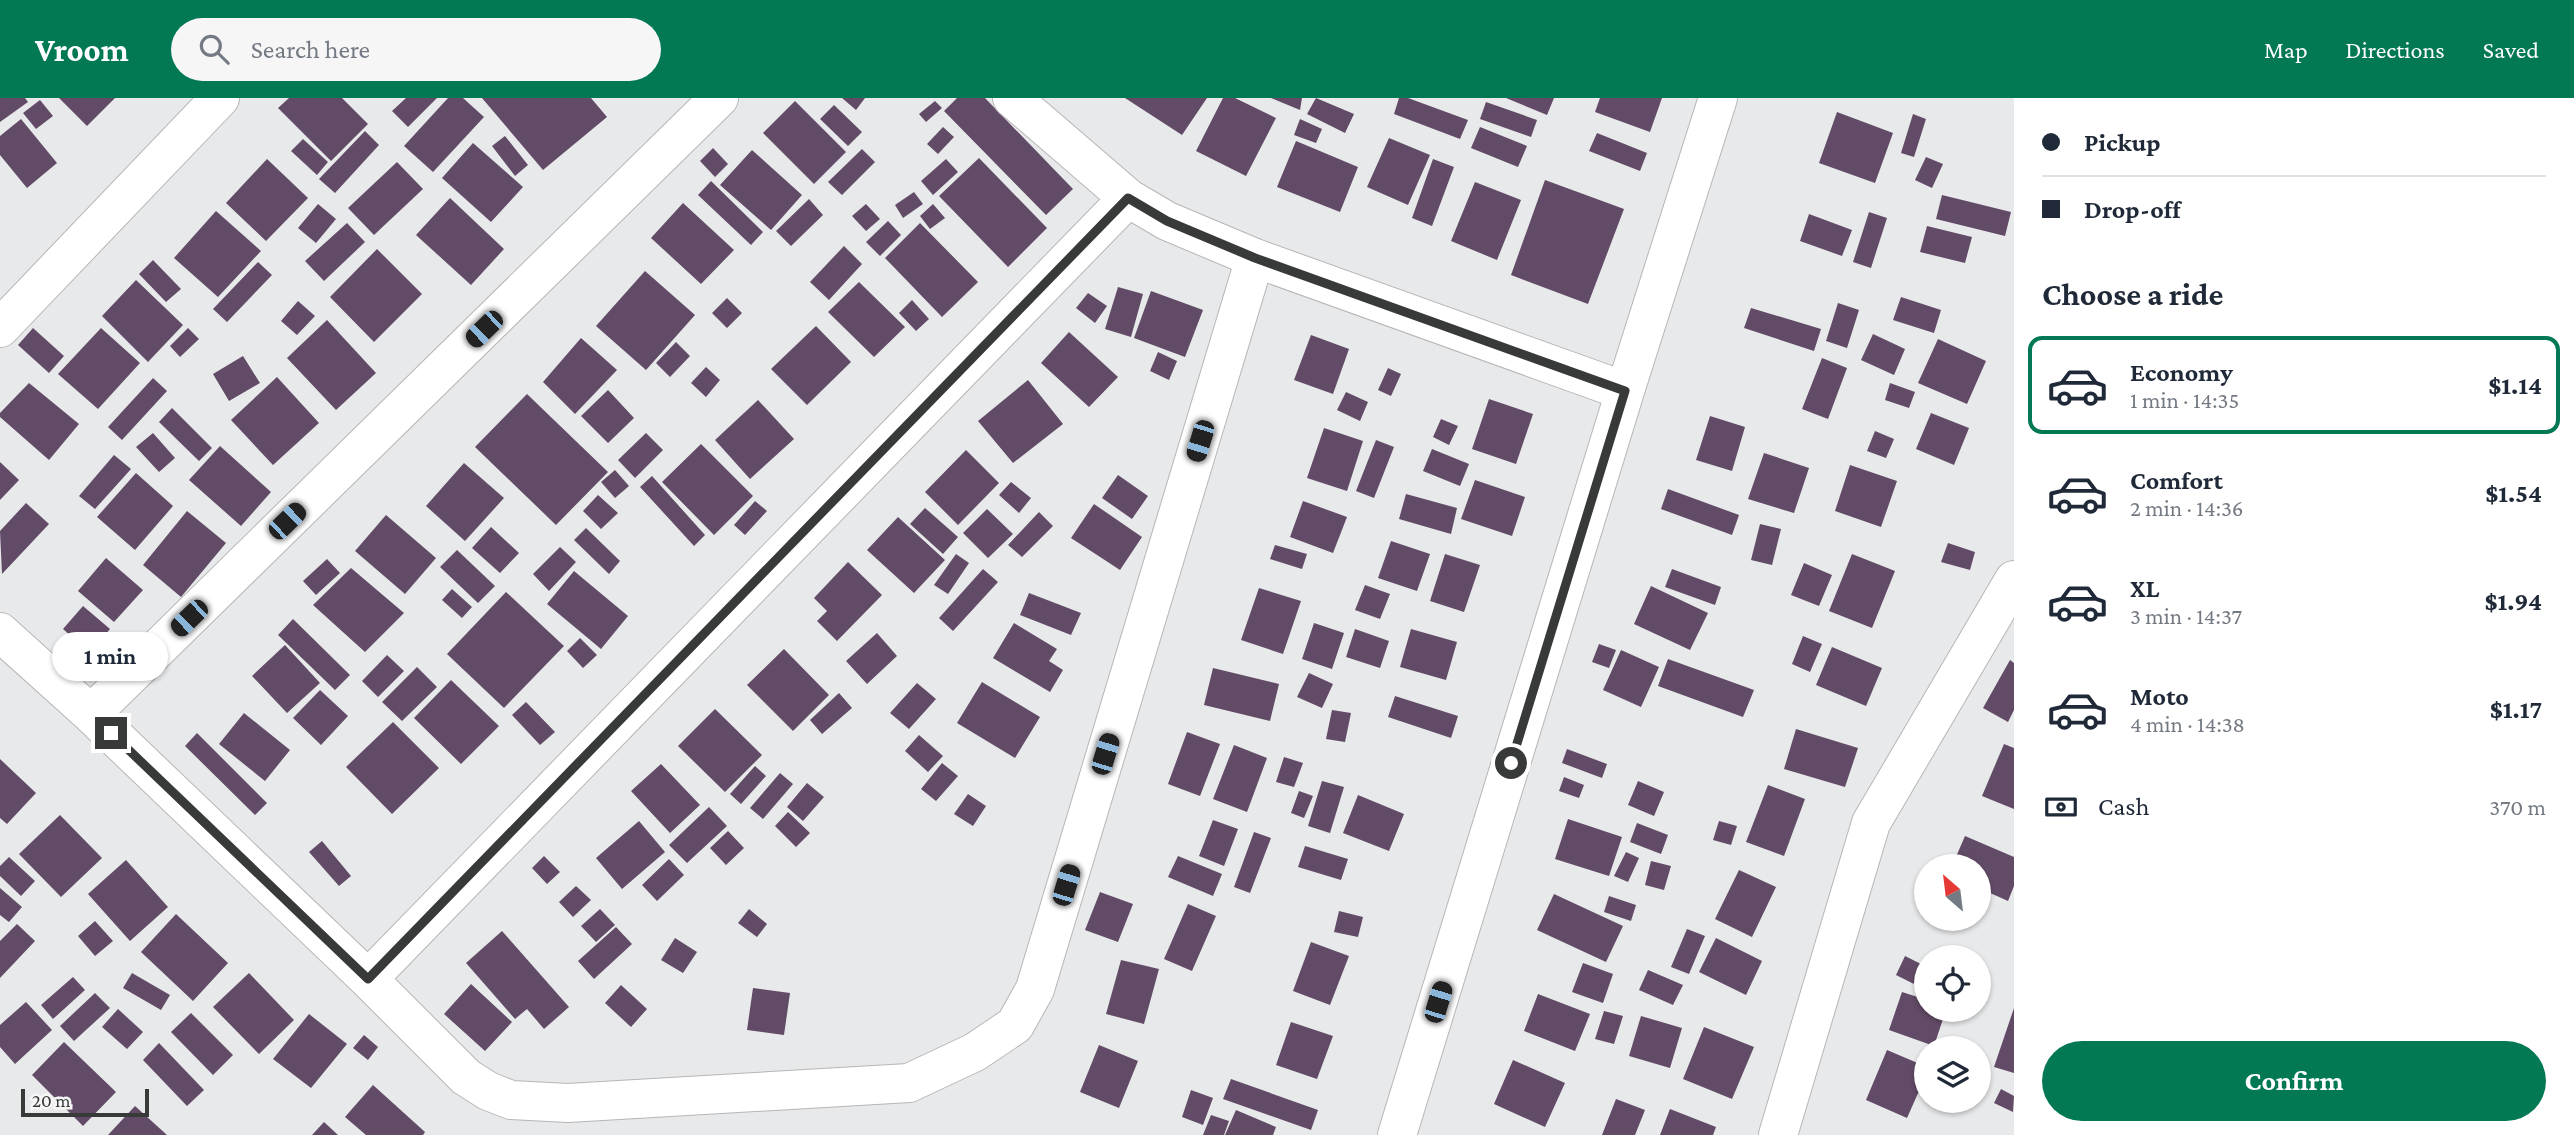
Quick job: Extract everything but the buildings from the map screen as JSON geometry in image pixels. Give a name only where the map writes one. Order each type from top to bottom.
[{"type":"street","points":[[0,328],[220,98]]},
{"type":"street","points":[[91,714],[719,98]]},
{"type":"street","points":[[1012,98],[1128,198],[1167,221],[1255,258],[1625,391]]},
{"type":"street","points":[[1397,1135],[1625,391],[1718,98]]},
{"type":"street","points":[[368,979],[1128,198]]},
{"type":"street","points":[[0,632],[91,714],[368,979],[466,1077],[488,1091],[511,1100],[568,1103],[909,1083],[975,1052],[1014,1025],[1035,989],[1255,258]]},
{"type":"street","points":[[1778,1135],[1871,823],[2014,580]]},
{"type":"route","points":[[111,733],[368,979],[1128,198],[1167,221],[1255,258],[1625,391],[1511,763]]}]
